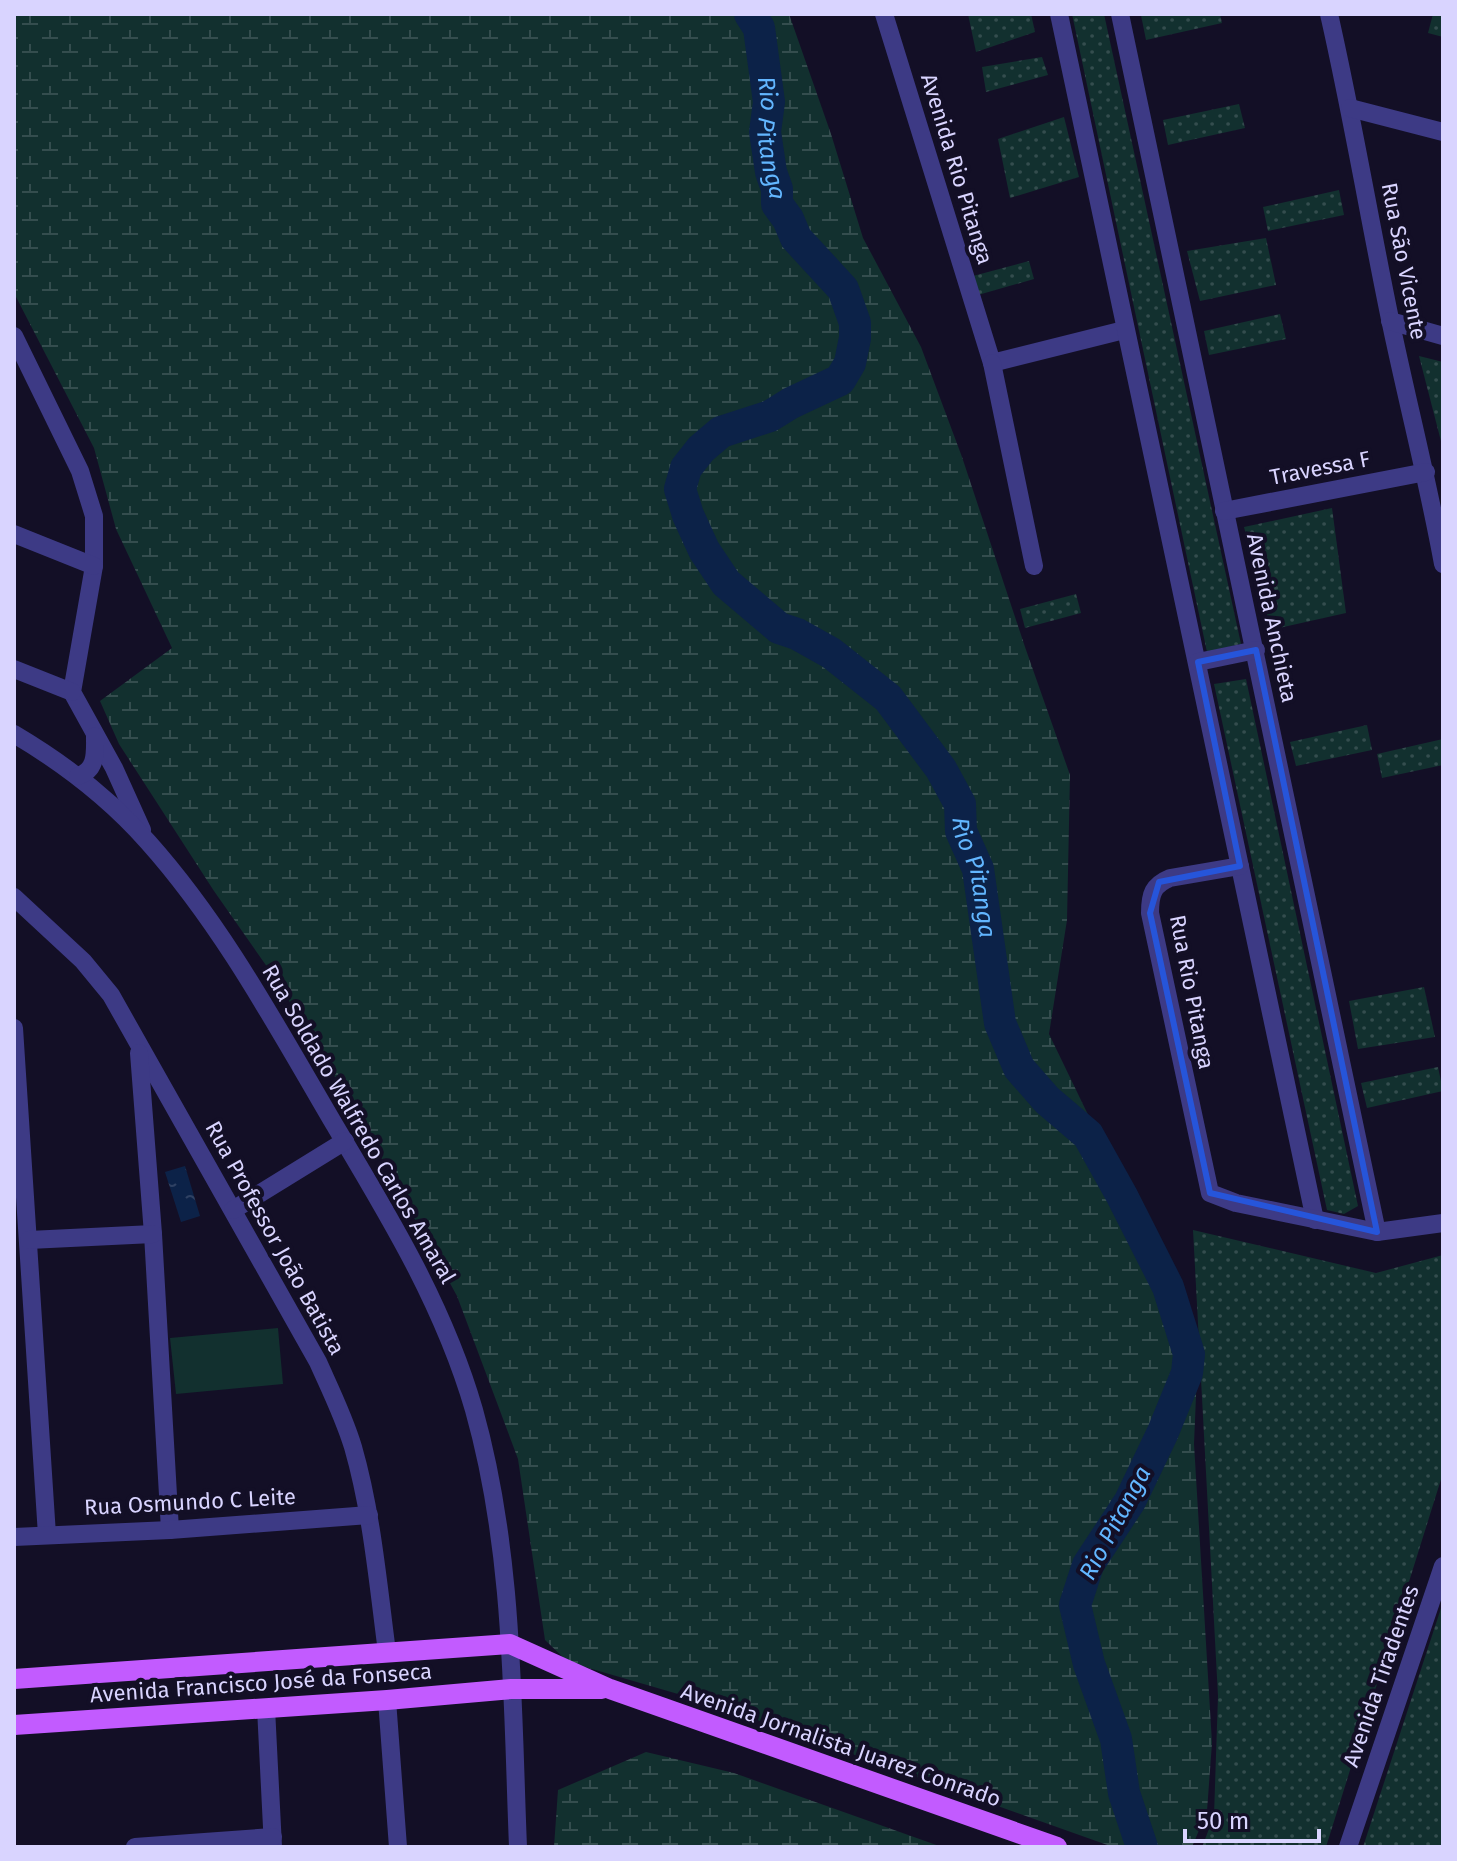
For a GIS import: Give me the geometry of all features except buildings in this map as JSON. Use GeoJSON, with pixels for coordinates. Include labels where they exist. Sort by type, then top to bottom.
{"type":"FeatureCollection","features":[{"type":"Feature","properties":{"kind":"main road","name":"Avenida Francisco José da Fonseca"},"geometry":{"type":"LineString","coordinates":[[14,1679],[510,1644]]}},
{"type":"Feature","properties":{"kind":"main road","name":"Avenida Jornalista Juarez Conrado"},"geometry":{"type":"LineString","coordinates":[[510,1644],[610,1689],[1057,1847]]}},
{"type":"Feature","properties":{"kind":"main road","name":"Avenida Francisco José da Fonseca"},"geometry":{"type":"LineString","coordinates":[[14,1725],[511,1689]]}},
{"type":"Feature","properties":{"kind":"main road","name":"Avenida Jornalista Juarez Conrado"},"geometry":{"type":"LineString","coordinates":[[511,1689],[610,1689]]}},
{"type":"Feature","properties":{"kind":"street","name":"Avenida Rio Pitanga"},"geometry":{"type":"LineString","coordinates":[[884,14],[992,363]]}},
{"type":"Feature","properties":{"kind":"street"},"geometry":{"type":"LineString","coordinates":[[1059,14],[1315,1220],[1377,1232],[1443,1223]]}},
{"type":"Feature","properties":{"kind":"street","name":"Avenida Anchieta"},"geometry":{"type":"LineString","coordinates":[[1120,14],[1377,1232]]}},
{"type":"Feature","properties":{"kind":"street","name":"Rua São Vicente"},"geometry":{"type":"LineString","coordinates":[[1329,14],[1390,321],[1440,530],[1443,564]]}},
{"type":"Feature","properties":{"kind":"street"},"geometry":{"type":"LineString","coordinates":[[1350,108],[1443,132]]}},
{"type":"Feature","properties":{"kind":"street"},"geometry":{"type":"LineString","coordinates":[[1390,321],[1443,336]]}},
{"type":"Feature","properties":{"kind":"street"},"geometry":{"type":"LineString","coordinates":[[1034,566],[992,363],[1124,330]]}},
{"type":"Feature","properties":{"kind":"street"},"geometry":{"type":"LineString","coordinates":[[15,344],[88,490],[94,516],[94,566],[72,692]]}},
{"type":"Feature","properties":{"kind":"street","name":"Travessa F"},"geometry":{"type":"LineString","coordinates":[[1224,511],[1426,472]]}},
{"type":"Feature","properties":{"kind":"street"},"geometry":{"type":"LineString","coordinates":[[14,534],[94,566]]}},
{"type":"Feature","properties":{"kind":"street"},"geometry":{"type":"LineString","coordinates":[[1198,662],[1256,650]]}},
{"type":"Feature","properties":{"kind":"street"},"geometry":{"type":"LineString","coordinates":[[14,669],[72,692],[114,768],[146,840]]}},
{"type":"Feature","properties":{"kind":"street"},"geometry":{"type":"LineString","coordinates":[[78,776],[92,766],[95,732]]}},
{"type":"Feature","properties":{"kind":"street"},"geometry":{"type":"LineString","coordinates":[[14,734],[78,776],[146,840]]}},
{"type":"Feature","properties":{"kind":"street","name":"Rua Soldado Walfredo Carlos Amaral"},"geometry":{"type":"LineString","coordinates":[[146,840],[246,973],[421,1275],[461,1370],[494,1496],[503,1553],[518,1847]]}},
{"type":"Feature","properties":{"kind":"street","name":"Rua Rio Pitanga"},"geometry":{"type":"LineString","coordinates":[[1240,866],[1159,882],[1152,890],[1150,913],[1210,1193],[1226,1201],[1315,1220]]}},
{"type":"Feature","properties":{"kind":"street","name":"Rua Professor João Batista"},"geometry":{"type":"LineString","coordinates":[[14,897],[95,973],[111,995],[306,1340],[339,1409],[355,1457],[369,1515],[387,1652]]}},
{"type":"Feature","properties":{"kind":"street"},"geometry":{"type":"LineString","coordinates":[[14,1028],[18,1146],[29,1240],[47,1535]]}},
{"type":"Feature","properties":{"kind":"street"},"geometry":{"type":"LineString","coordinates":[[139,1046],[170,1530]]}},
{"type":"Feature","properties":{"kind":"street"},"geometry":{"type":"LineString","coordinates":[[233,1210],[345,1141]]}},
{"type":"Feature","properties":{"kind":"street"},"geometry":{"type":"LineString","coordinates":[[29,1240],[153,1234]]}},
{"type":"Feature","properties":{"kind":"street","name":"Rua Osmundo C Leite"},"geometry":{"type":"LineString","coordinates":[[14,1537],[170,1530],[369,1515]]}},
{"type":"Feature","properties":{"kind":"street","name":"Avenida Tiradentes"},"geometry":{"type":"LineString","coordinates":[[1348,1847],[1443,1566]]}},
{"type":"Feature","properties":{"kind":"street"},"geometry":{"type":"LineString","coordinates":[[387,1700],[398,1847]]}},
{"type":"Feature","properties":{"kind":"street"},"geometry":{"type":"LineString","coordinates":[[135,1847],[273,1842],[266,1708]]}},
{"type":"Feature","properties":{"kind":"highlighted area"},"geometry":{"type":"Polygon","coordinates":[[[1256,650],[1377,1232],[1210,1193],[1150,913],[1159,882],[1240,866],[1198,662],[1256,650]]]}},
{"type":"Feature","properties":{"kind":"green space"},"geometry":{"type":"Polygon","coordinates":[[[14,14],[789,14],[863,238],[921,347],[962,457],[1070,775],[1067,920],[1049,1034],[1093,1125],[1156,1235],[1198,1348],[1194,1444],[1212,1743],[1207,1811],[1192,1847],[1113,1847],[709,1703],[568,1662],[545,1640],[518,1459],[457,1296],[356,1112],[277,981],[214,891],[119,744],[100,701],[172,648],[116,529],[94,448],[14,293],[14,14]]]}},
{"type":"Feature","properties":{"kind":"green space"},"geometry":{"type":"Polygon","coordinates":[[[968,14],[1031,14],[1035,32],[976,52],[968,14]]]}},
{"type":"Feature","properties":{"kind":"green space"},"geometry":{"type":"Polygon","coordinates":[[[1072,14],[1104,14],[1241,644],[1207,652],[1072,14]]]}},
{"type":"Feature","properties":{"kind":"green space"},"geometry":{"type":"Polygon","coordinates":[[[1220,14],[1222,23],[1146,40],[1141,15],[1220,14]]]}},
{"type":"Feature","properties":{"kind":"green space"},"geometry":{"type":"Polygon","coordinates":[[[1433,14],[1443,14],[1443,37],[1428,33],[1433,14]]]}},
{"type":"Feature","properties":{"kind":"green space"},"geometry":{"type":"Polygon","coordinates":[[[1042,57],[1048,75],[986,92],[982,67],[1042,57]]]}},
{"type":"Feature","properties":{"kind":"green space"},"geometry":{"type":"Polygon","coordinates":[[[1239,104],[1245,128],[1168,145],[1163,120],[1239,104]]]}},
{"type":"Feature","properties":{"kind":"green space"},"geometry":{"type":"Polygon","coordinates":[[[1064,117],[1079,177],[1010,198],[998,139],[1064,117]]]}},
{"type":"Feature","properties":{"kind":"green space"},"geometry":{"type":"Polygon","coordinates":[[[1339,190],[1344,215],[1268,231],[1263,207],[1339,190]]]}},
{"type":"Feature","properties":{"kind":"green space"},"geometry":{"type":"Polygon","coordinates":[[[1266,238],[1276,285],[1200,301],[1187,251],[1266,238]]]}},
{"type":"Feature","properties":{"kind":"green space"},"geometry":{"type":"Polygon","coordinates":[[[1029,261],[1034,279],[978,295],[973,276],[1029,261]]]}},
{"type":"Feature","properties":{"kind":"green space"},"geometry":{"type":"Polygon","coordinates":[[[1280,314],[1286,339],[1209,355],[1204,331],[1280,314]]]}},
{"type":"Feature","properties":{"kind":"green space"},"geometry":{"type":"Polygon","coordinates":[[[1419,356],[1443,362],[1443,449],[1419,356]]]}},
{"type":"Feature","properties":{"kind":"green space"},"geometry":{"type":"Polygon","coordinates":[[[1332,508],[1346,613],[1270,630],[1244,527],[1332,508]]]}},
{"type":"Feature","properties":{"kind":"green space"},"geometry":{"type":"Polygon","coordinates":[[[1076,594],[1081,613],[1025,628],[1020,609],[1076,594]]]}},
{"type":"Feature","properties":{"kind":"green space"},"geometry":{"type":"Polygon","coordinates":[[[1246,679],[1358,1206],[1344,1214],[1327,1210],[1214,684],[1246,679]]]}},
{"type":"Feature","properties":{"kind":"green space"},"geometry":{"type":"Polygon","coordinates":[[[1367,725],[1372,750],[1296,766],[1290,742],[1367,725]]]}},
{"type":"Feature","properties":{"kind":"green space"},"geometry":{"type":"Polygon","coordinates":[[[1443,739],[1443,765],[1382,778],[1377,754],[1443,739]]]}},
{"type":"Feature","properties":{"kind":"green space"},"geometry":{"type":"Polygon","coordinates":[[[1424,987],[1435,1037],[1358,1049],[1349,1001],[1424,987]]]}},
{"type":"Feature","properties":{"kind":"green space"},"geometry":{"type":"Polygon","coordinates":[[[1438,1067],[1443,1091],[1367,1108],[1361,1083],[1438,1067]]]}},
{"type":"Feature","properties":{"kind":"green space"},"geometry":{"type":"Polygon","coordinates":[[[1193,1230],[1376,1273],[1443,1255],[1443,1473],[1326,1847],[1202,1847],[1214,1816],[1218,1696],[1193,1230]]]}},
{"type":"Feature","properties":{"kind":"green space"},"geometry":{"type":"Polygon","coordinates":[[[278,1328],[283,1384],[176,1394],[170,1338],[278,1328]]]}},
{"type":"Feature","properties":{"kind":"green space"},"geometry":{"type":"Polygon","coordinates":[[[1443,1602],[1443,1847],[1363,1847],[1443,1602]]]}},
{"type":"Feature","properties":{"kind":"green space"},"geometry":{"type":"Polygon","coordinates":[[[646,1752],[734,1773],[942,1847],[554,1847],[558,1790],[646,1752]]]}},
{"type":"Feature","properties":{"kind":"water"},"geometry":{"type":"Polygon","coordinates":[[[185,1166],[200,1216],[181,1222],[165,1172],[185,1166]]]}},
{"type":"Feature","properties":{"kind":"waterway","name":"Rio Pitanga"},"geometry":{"type":"LineString","coordinates":[[750,14],[759,28],[769,102],[765,132],[777,189],[777,204],[796,238],[843,289],[855,323],[855,338],[850,363],[840,380],[770,416],[721,432],[701,449],[686,468],[680,489],[704,550],[726,583],[779,628],[831,653],[888,698],[941,769],[960,804],[961,831],[978,869],[1000,1023],[1019,1068],[1047,1100],[1088,1135],[1168,1287],[1189,1354],[1187,1373],[1130,1501],[1088,1565],[1075,1605],[1089,1664],[1116,1739],[1124,1793],[1142,1847]]}}]}
